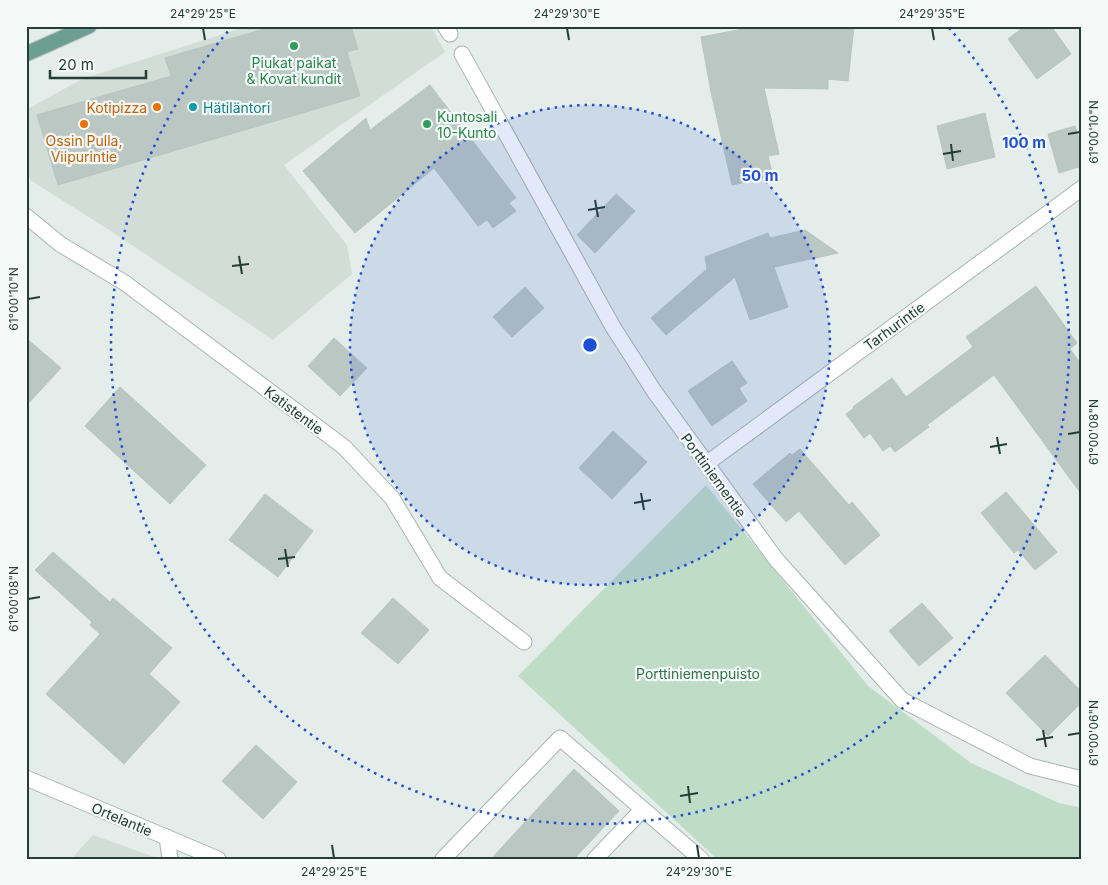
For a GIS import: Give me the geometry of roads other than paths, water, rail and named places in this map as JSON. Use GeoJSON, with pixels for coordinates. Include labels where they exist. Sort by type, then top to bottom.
{"type":"FeatureCollection","features":[{"type":"Feature","properties":{"kind":"main road"},"geometry":{"type":"LineString","coordinates":[[26,54],[89,26]]}},
{"type":"Feature","properties":{"kind":"street","name":"Porttiniementie"},"geometry":{"type":"LineString","coordinates":[[462,54],[613,326],[654,392],[775,558],[902,700],[1030,766],[1082,779]]}},
{"type":"Feature","properties":{"kind":"street","name":"Tarhurintie"},"geometry":{"type":"LineString","coordinates":[[706,464],[1082,188]]}},
{"type":"Feature","properties":{"kind":"street","name":"Katistentie"},"geometry":{"type":"LineString","coordinates":[[26,216],[60,244],[125,283],[344,447],[392,498],[440,578],[524,642]]}},
{"type":"Feature","properties":{"kind":"street"},"geometry":{"type":"LineString","coordinates":[[444,859],[560,738],[701,859]]}},
{"type":"Feature","properties":{"kind":"street","name":"Ortelantie"},"geometry":{"type":"LineString","coordinates":[[26,778],[218,859]]}},
{"type":"Feature","properties":{"kind":"street"},"geometry":{"type":"LineString","coordinates":[[595,859],[643,809]]}},
{"type":"Feature","properties":{"kind":"street"},"geometry":{"type":"LineString","coordinates":[[167,837],[170,859]]}},
{"type":"Feature","properties":{"kind":"place","name":"Piukat paikat & Kovat kundit"},"geometry":{"type":"Point","coordinates":[294,46]}},
{"type":"Feature","properties":{"kind":"place","name":"Kotipizza"},"geometry":{"type":"Point","coordinates":[157,107]}},
{"type":"Feature","properties":{"kind":"place","name":"Hätiläntori"},"geometry":{"type":"Point","coordinates":[193,107]}},
{"type":"Feature","properties":{"kind":"place","name":"Ossin Pulla, Viipurintie"},"geometry":{"type":"Point","coordinates":[84,124]}},
{"type":"Feature","properties":{"kind":"place","name":"Kuntosali 10-Kunto"},"geometry":{"type":"Point","coordinates":[427,124]}},
{"type":"Feature","properties":{"kind":"park label","name":"Porttiniemenpuisto"},"geometry":{"type":"Point","coordinates":[698,673]}}]}
